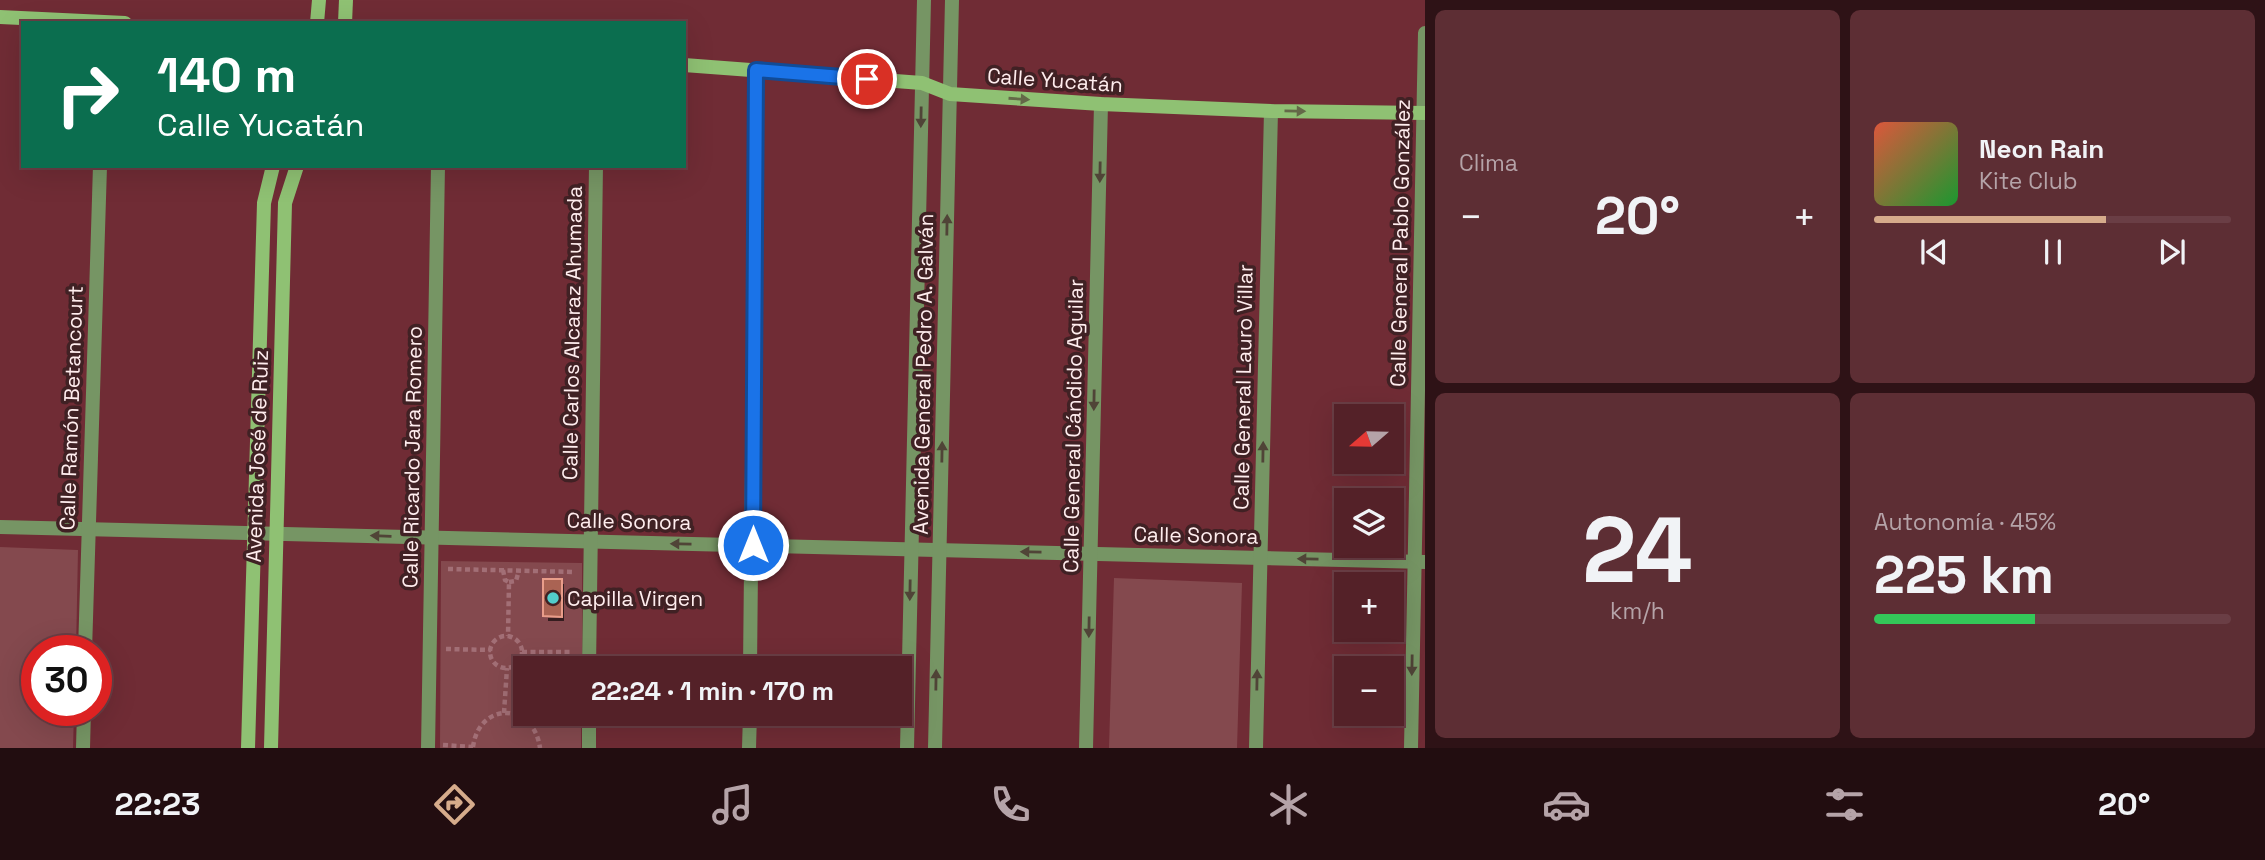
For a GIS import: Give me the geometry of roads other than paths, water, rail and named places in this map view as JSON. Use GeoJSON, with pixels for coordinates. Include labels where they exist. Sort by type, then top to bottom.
{"type":"FeatureCollection","features":[{"type":"Feature","properties":{"kind":"street"},"geometry":{"type":"LineString","coordinates":[[317,21],[318,0]]}},
{"type":"Feature","properties":{"kind":"street"},"geometry":{"type":"LineString","coordinates":[[345,21],[346,0]]}},
{"type":"Feature","properties":{"kind":"street","name":"Avenida General Pedro A. Galván"},"geometry":{"type":"LineString","coordinates":[[907,748],[924,0]]}},
{"type":"Feature","properties":{"kind":"street","name":"Avenida General Pedro A. Galván"},"geometry":{"type":"LineString","coordinates":[[935,748],[953,0]]}},
{"type":"Feature","properties":{"kind":"street"},"geometry":{"type":"LineString","coordinates":[[0,17],[84,21]]}},
{"type":"Feature","properties":{"kind":"street","name":"Calle General Pablo González"},"geometry":{"type":"LineString","coordinates":[[1411,748],[1420,561],[1425,33]]}},
{"type":"Feature","properties":{"kind":"street","name":"Calle Yucatán"},"geometry":{"type":"LineString","coordinates":[[686,65],[922,83],[950,94],[1101,104],[1271,111],[1424,113]]}},
{"type":"Feature","properties":{"kind":"street"},"geometry":{"type":"LineString","coordinates":[[750,656],[756,70]]}},
{"type":"Feature","properties":{"kind":"street","name":"Calle General Cándido Aguilar"},"geometry":{"type":"LineString","coordinates":[[1086,748],[1101,104]]}},
{"type":"Feature","properties":{"kind":"street","name":"Calle General Lauro Villar"},"geometry":{"type":"LineString","coordinates":[[1256,748],[1271,111]]}},
{"type":"Feature","properties":{"kind":"street","name":"Calle Ramón Betancourt"},"geometry":{"type":"LineString","coordinates":[[85,635],[100,168]]}},
{"type":"Feature","properties":{"kind":"street","name":"Avenida José de Ruiz"},"geometry":{"type":"LineString","coordinates":[[248,748],[264,203],[273,168]]}},
{"type":"Feature","properties":{"kind":"street","name":"Avenida José de Ruiz"},"geometry":{"type":"LineString","coordinates":[[271,748],[285,203],[296,168]]}},
{"type":"Feature","properties":{"kind":"street","name":"Calle Ricardo Jara Romero"},"geometry":{"type":"LineString","coordinates":[[428,748],[438,168]]}},
{"type":"Feature","properties":{"kind":"street","name":"Calle Carlos Alcaraz Ahumada"},"geometry":{"type":"LineString","coordinates":[[589,656],[596,168]]}},
{"type":"Feature","properties":{"kind":"street","name":"Calle Sonora"},"geometry":{"type":"LineString","coordinates":[[0,527],[1420,561]]}},
{"type":"Feature","properties":{"kind":"street"},"geometry":{"type":"LineString","coordinates":[[83,748],[84,726]]}},
{"type":"Feature","properties":{"kind":"street"},"geometry":{"type":"LineString","coordinates":[[589,726],[589,748]]}},
{"type":"Feature","properties":{"kind":"street"},"geometry":{"type":"LineString","coordinates":[[749,748],[750,726]]}},
{"type":"Feature","properties":{"kind":"place","name":"Capilla Virgen"},"geometry":{"type":"Point","coordinates":[553,598]}}]}
